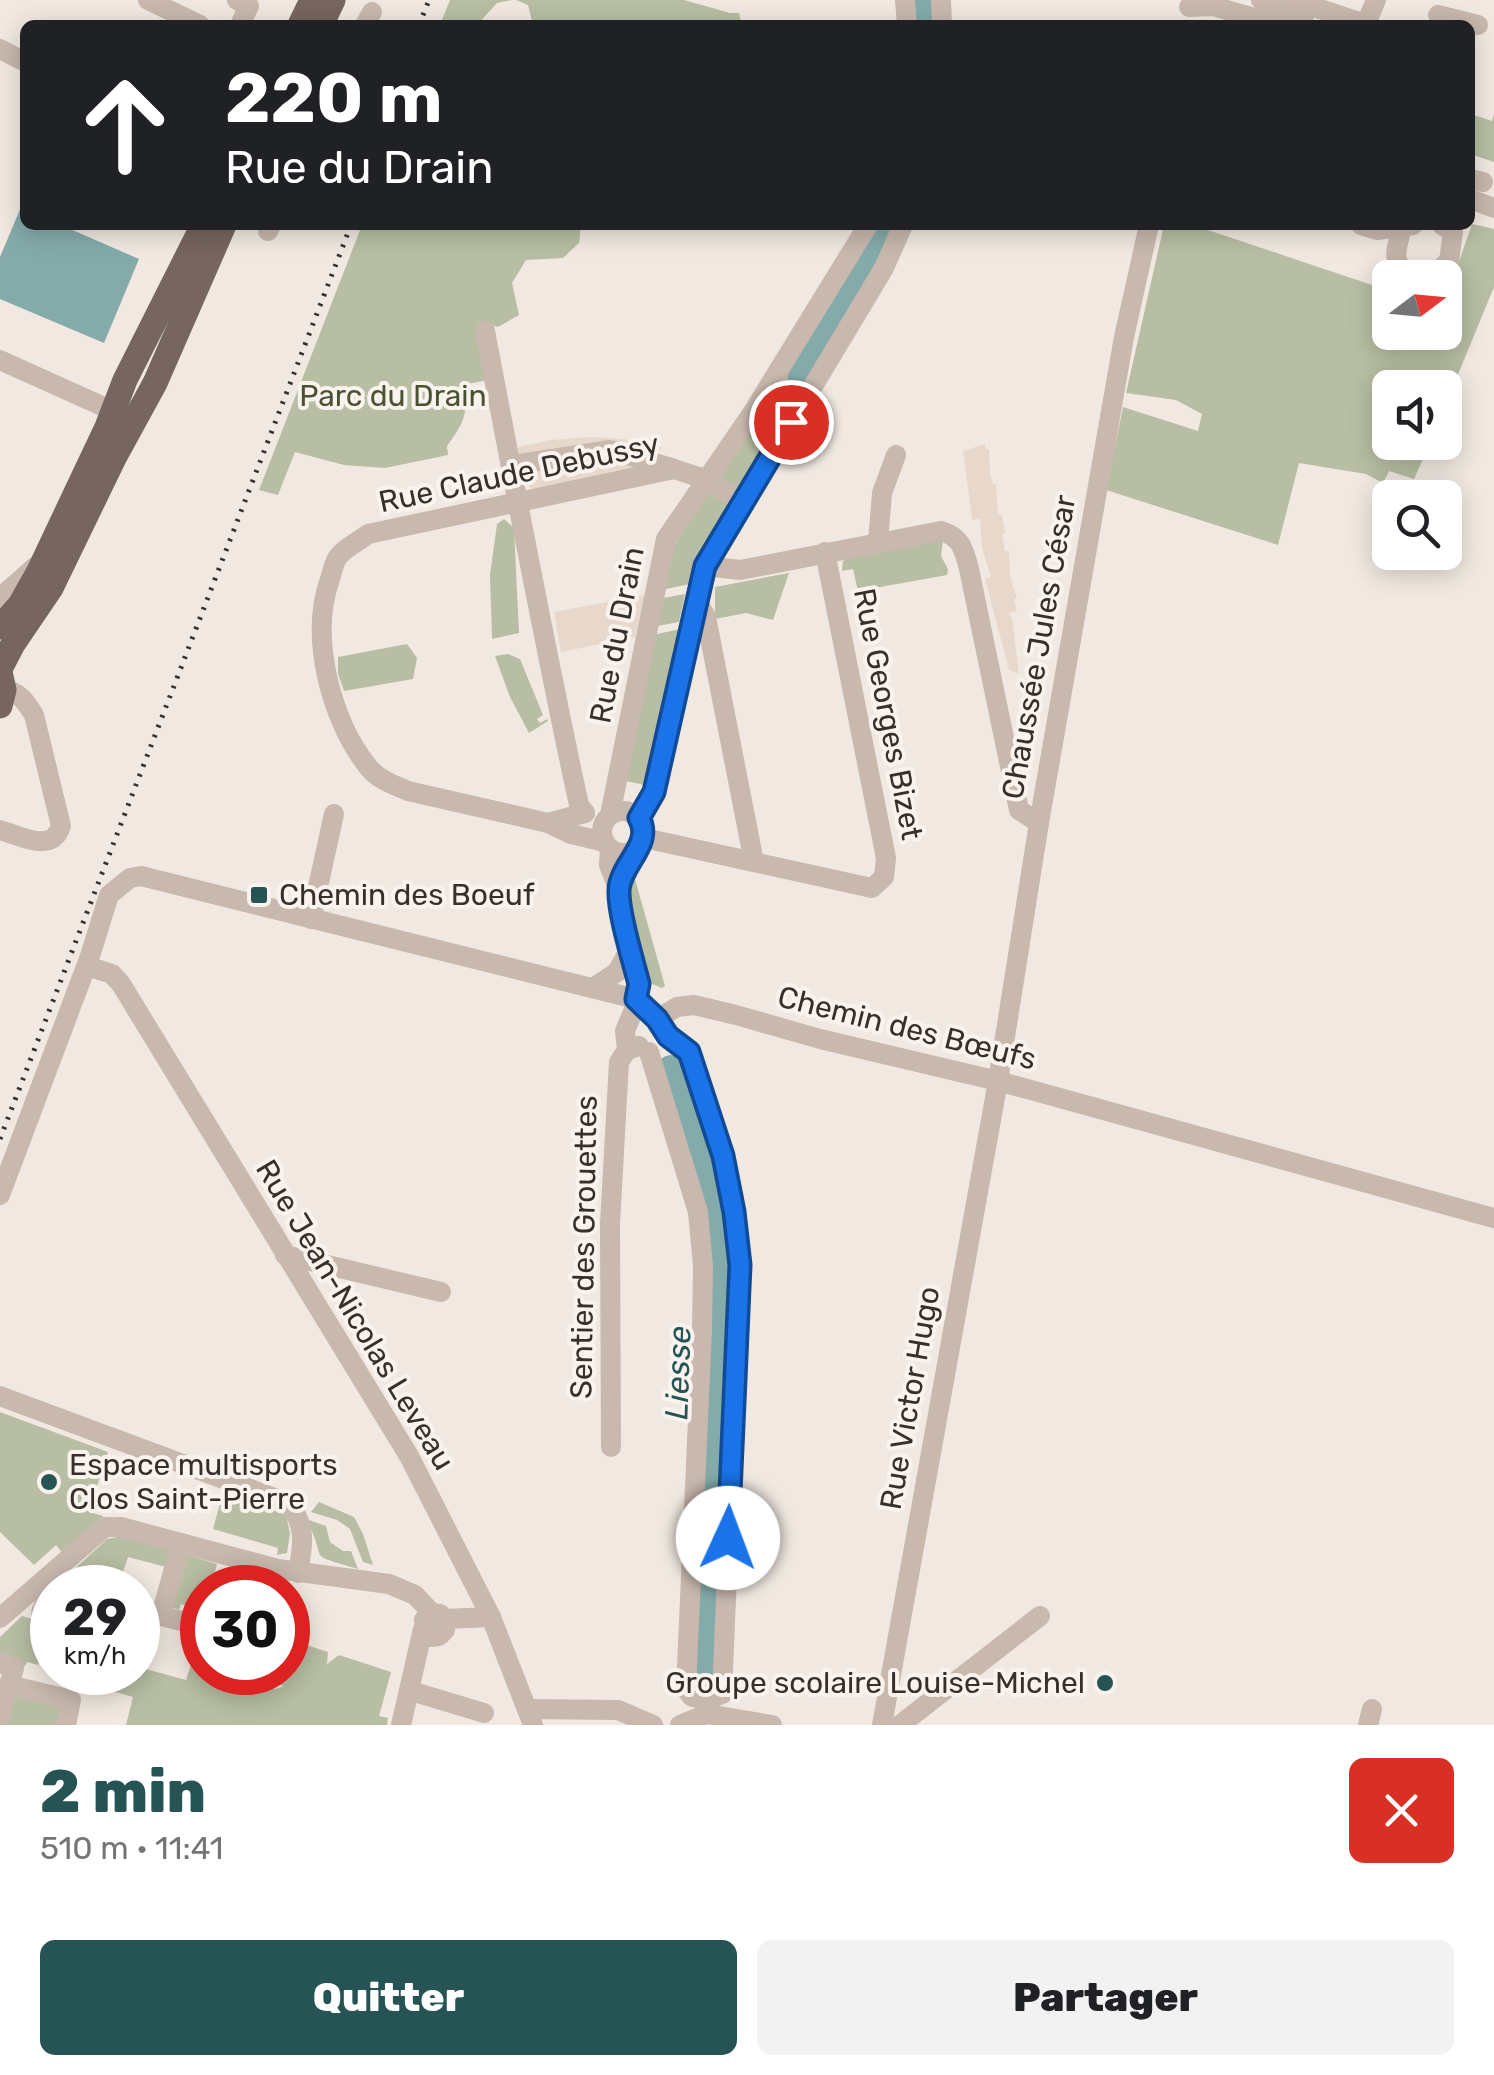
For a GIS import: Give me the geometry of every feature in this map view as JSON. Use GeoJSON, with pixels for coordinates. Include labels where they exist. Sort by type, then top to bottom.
{"type":"FeatureCollection","features":[{"type":"Feature","properties":{"kind":"main road"},"geometry":{"type":"LineString","coordinates":[[6,688],[13,644],[52,588],[114,458],[202,230]]}},
{"type":"Feature","properties":{"kind":"main road"},"geometry":{"type":"LineString","coordinates":[[0,627],[28,593],[113,412],[149,363],[221,230]]}},
{"type":"Feature","properties":{"kind":"street"},"geometry":{"type":"LineString","coordinates":[[148,0],[190,20]]}},
{"type":"Feature","properties":{"kind":"street"},"geometry":{"type":"LineString","coordinates":[[237,0],[249,6],[242,20]]}},
{"type":"Feature","properties":{"kind":"street"},"geometry":{"type":"LineString","coordinates":[[1262,0],[1344,14],[1376,0]]}},
{"type":"Feature","properties":{"kind":"street"},"geometry":{"type":"LineString","coordinates":[[1293,0],[1344,14]]}},
{"type":"Feature","properties":{"kind":"street"},"geometry":{"type":"LineString","coordinates":[[1189,11],[1213,6],[1261,20]]}},
{"type":"Feature","properties":{"kind":"street","name":"Rue du Drain"},"geometry":{"type":"LineString","coordinates":[[636,999],[639,984],[602,828],[666,539],[753,412],[865,230]]}},
{"type":"Feature","properties":{"kind":"street"},"geometry":{"type":"LineString","coordinates":[[618,888],[654,792],[705,566],[884,268],[901,230]]}},
{"type":"Feature","properties":{"kind":"street","name":"Chaussée Jules César"},"geometry":{"type":"LineString","coordinates":[[998,1082],[1038,823],[1124,337],[1148,230]]}},
{"type":"Feature","properties":{"kind":"street"},"geometry":{"type":"LineString","coordinates":[[1398,260],[1407,230]]}},
{"type":"Feature","properties":{"kind":"street"},"geometry":{"type":"LineString","coordinates":[[1450,230],[1453,232],[1450,260]]}},
{"type":"Feature","properties":{"kind":"street"},"geometry":{"type":"LineString","coordinates":[[484,331],[579,805],[626,853],[640,835]]}},
{"type":"Feature","properties":{"kind":"street"},"geometry":{"type":"LineString","coordinates":[[0,360],[113,412]]}},
{"type":"Feature","properties":{"kind":"street"},"geometry":{"type":"LineString","coordinates":[[513,465],[610,450],[674,469]]}},
{"type":"Feature","properties":{"kind":"street"},"geometry":{"type":"LineString","coordinates":[[878,542],[882,493],[896,455]]}},
{"type":"Feature","properties":{"kind":"street","name":"Rue Claude Debussy"},"geometry":{"type":"LineString","coordinates":[[602,828],[548,822],[408,792],[372,771],[347,735],[328,678],[322,630],[324,594],[338,556],[368,534],[674,469],[705,479],[742,503]]}},
{"type":"Feature","properties":{"kind":"street"},"geometry":{"type":"LineString","coordinates":[[705,566],[740,570],[940,531],[960,540],[1019,810],[1038,823]]}},
{"type":"Feature","properties":{"kind":"street","name":"Rue Georges Bizet"},"geometry":{"type":"LineString","coordinates":[[640,835],[872,888],[881,882],[886,858],[825,552]]}},
{"type":"Feature","properties":{"kind":"street"},"geometry":{"type":"LineString","coordinates":[[0,598],[45,559]]}},
{"type":"Feature","properties":{"kind":"street"},"geometry":{"type":"LineString","coordinates":[[698,603],[706,621],[754,862]]}},
{"type":"Feature","properties":{"kind":"street"},"geometry":{"type":"LineString","coordinates":[[0,830],[43,842],[52,841],[60,832],[34,714],[6,688]]}},
{"type":"Feature","properties":{"kind":"street"},"geometry":{"type":"LineString","coordinates":[[548,822],[571,834],[602,828],[628,812],[640,835]]}},
{"type":"Feature","properties":{"kind":"street"},"geometry":{"type":"LineString","coordinates":[[311,919],[334,814]]}},
{"type":"Feature","properties":{"kind":"street"},"geometry":{"type":"LineString","coordinates":[[0,1196],[87,966],[108,895],[130,878],[141,876],[636,999],[689,1052],[718,1139],[734,1212],[740,1265],[722,1694],[708,1700],[692,1697],[686,1689],[702,1330],[702,1239],[698,1212],[650,1052],[662,1027]]}},
{"type":"Feature","properties":{"kind":"street"},"geometry":{"type":"LineString","coordinates":[[593,988],[618,972],[630,950]]}},
{"type":"Feature","properties":{"kind":"street","name":"Rue Jean-Nicolas Leveau"},"geometry":{"type":"LineString","coordinates":[[87,966],[112,974],[121,984],[409,1456],[530,1717]]}},
{"type":"Feature","properties":{"kind":"street","name":"Sentier des Grouettes"},"geometry":{"type":"LineString","coordinates":[[612,1447],[610,1224],[618,1062],[627,1050],[624,1032],[636,999]]}},
{"type":"Feature","properties":{"kind":"street","name":"Chemin des Bœufs"},"geometry":{"type":"LineString","coordinates":[[662,1027],[678,1008],[694,1005],[998,1082],[1494,1218]]}},
{"type":"Feature","properties":{"kind":"street"},"geometry":{"type":"LineString","coordinates":[[627,1050],[638,1046],[650,1052]]}},
{"type":"Feature","properties":{"kind":"street","name":"Rue Victor Hugo"},"geometry":{"type":"LineString","coordinates":[[883,1725],[998,1082]]}},
{"type":"Feature","properties":{"kind":"street"},"geometry":{"type":"LineString","coordinates":[[285,1254],[441,1292]]}},
{"type":"Feature","properties":{"kind":"street"},"geometry":{"type":"LineString","coordinates":[[0,1396],[288,1504],[300,1516],[304,1533],[299,1565]]}},
{"type":"Feature","properties":{"kind":"street"},"geometry":{"type":"LineString","coordinates":[[76,1565],[105,1527],[122,1527],[181,1543],[238,1565]]}},
{"type":"Feature","properties":{"kind":"street"},"geometry":{"type":"LineString","coordinates":[[180,1621],[161,1616],[181,1543]]}},
{"type":"Feature","properties":{"kind":"street"},"geometry":{"type":"LineString","coordinates":[[310,1574],[359,1578],[400,1588],[421,1599],[435,1625],[401,1725]]}},
{"type":"Feature","properties":{"kind":"street"},"geometry":{"type":"LineString","coordinates":[[0,1618],[30,1608]]}},
{"type":"Feature","properties":{"kind":"street"},"geometry":{"type":"LineString","coordinates":[[435,1625],[461,1616],[482,1618]]}},
{"type":"Feature","properties":{"kind":"street"},"geometry":{"type":"LineString","coordinates":[[900,1725],[1040,1616]]}},
{"type":"Feature","properties":{"kind":"street"},"geometry":{"type":"LineString","coordinates":[[0,1663],[14,1668],[0,1716]]}},
{"type":"Feature","properties":{"kind":"street"},"geometry":{"type":"LineString","coordinates":[[412,1684],[484,1712]]}},
{"type":"Feature","properties":{"kind":"street"},"geometry":{"type":"LineString","coordinates":[[9,1686],[70,1700],[66,1725]]}},
{"type":"Feature","properties":{"kind":"street"},"geometry":{"type":"LineString","coordinates":[[530,1717],[618,1710],[654,1725]]}},
{"type":"Feature","properties":{"kind":"street"},"geometry":{"type":"LineString","coordinates":[[680,1725],[707,1714],[772,1725]]}},
{"type":"Feature","properties":{"kind":"green space"},"geometry":{"type":"Polygon","coordinates":[[[450,0],[512,0],[497,3],[482,20],[442,20],[450,0]]]}},
{"type":"Feature","properties":{"kind":"green space"},"geometry":{"type":"Polygon","coordinates":[[[516,0],[684,0],[739,13],[741,20],[532,20],[528,5],[516,0]]]}},
{"type":"Feature","properties":{"kind":"green space"},"geometry":{"type":"Polygon","coordinates":[[[1494,114],[1494,162],[1475,156],[1475,115],[1492,121],[1494,114]]]}},
{"type":"Feature","properties":{"kind":"green space"},"geometry":{"type":"Polygon","coordinates":[[[1475,225],[1494,229],[1494,287],[1460,370],[1372,370],[1372,460],[1422,460],[1414,479],[1389,471],[1384,480],[1377,480],[1366,474],[1299,463],[1278,545],[1106,490],[1123,407],[1198,431],[1202,414],[1176,400],[1126,393],[1163,230],[1208,230],[1372,285],[1372,350],[1462,350],[1460,260],[1475,225]]]}},
{"type":"Feature","properties":{"kind":"green space","name":"Parc du Drain"},"geometry":{"type":"Polygon","coordinates":[[[360,230],[580,230],[579,243],[563,258],[526,260],[512,283],[519,315],[498,327],[485,323],[494,379],[461,385],[464,417],[447,446],[448,455],[385,468],[344,465],[295,452],[278,495],[259,490],[360,230]]]}},
{"type":"Feature","properties":{"kind":"green space"},"geometry":{"type":"Polygon","coordinates":[[[792,363],[810,375],[743,492],[715,476],[792,363]]]}},
{"type":"Feature","properties":{"kind":"green space"},"geometry":{"type":"Polygon","coordinates":[[[706,491],[726,503],[730,510],[707,543],[690,584],[661,590],[674,546],[706,491]]]}},
{"type":"Feature","properties":{"kind":"green space"},"geometry":{"type":"Polygon","coordinates":[[[504,519],[514,528],[519,633],[492,639],[490,575],[497,524],[504,519]]]}},
{"type":"Feature","properties":{"kind":"green space"},"geometry":{"type":"Polygon","coordinates":[[[943,540],[941,556],[947,575],[858,591],[853,569],[842,571],[843,561],[850,555],[943,540]]]}},
{"type":"Feature","properties":{"kind":"green space"},"geometry":{"type":"Polygon","coordinates":[[[789,573],[773,620],[746,613],[715,619],[715,587],[789,573]]]}},
{"type":"Feature","properties":{"kind":"green space"},"geometry":{"type":"Polygon","coordinates":[[[685,594],[679,622],[657,626],[663,598],[685,594]]]}},
{"type":"Feature","properties":{"kind":"green space"},"geometry":{"type":"Polygon","coordinates":[[[681,629],[649,786],[621,780],[652,635],[681,629]]]}},
{"type":"Feature","properties":{"kind":"green space"},"geometry":{"type":"Polygon","coordinates":[[[407,644],[417,658],[413,679],[344,691],[338,657],[407,644]]]}},
{"type":"Feature","properties":{"kind":"green space"},"geometry":{"type":"Polygon","coordinates":[[[508,654],[520,659],[543,715],[537,719],[540,723],[548,721],[529,733],[495,656],[508,654]]]}},
{"type":"Feature","properties":{"kind":"green space"},"geometry":{"type":"Polygon","coordinates":[[[635,879],[665,986],[662,988],[647,982],[626,885],[635,879]]]}},
{"type":"Feature","properties":{"kind":"green space","name":"Espace multisports Clos Saint-Pierre"},"geometry":{"type":"Polygon","coordinates":[[[0,1412],[108,1452],[89,1512],[103,1516],[103,1524],[64,1555],[56,1545],[34,1565],[0,1532],[0,1412]]]}},
{"type":"Feature","properties":{"kind":"green space"},"geometry":{"type":"Polygon","coordinates":[[[223,1492],[286,1515],[290,1533],[287,1553],[277,1555],[278,1548],[213,1529],[223,1492]]]}},
{"type":"Feature","properties":{"kind":"green space"},"geometry":{"type":"Polygon","coordinates":[[[319,1502],[354,1517],[373,1565],[363,1562],[350,1529],[337,1520],[311,1512],[319,1502]]]}},
{"type":"Feature","properties":{"kind":"green space"},"geometry":{"type":"Polygon","coordinates":[[[306,1519],[326,1526],[330,1542],[343,1551],[351,1551],[358,1569],[323,1558],[306,1519]]]}},
{"type":"Feature","properties":{"kind":"green space"},"geometry":{"type":"Polygon","coordinates":[[[123,1536],[173,1551],[170,1568],[128,1557],[125,1565],[79,1565],[107,1539],[123,1536]]]}},
{"type":"Feature","properties":{"kind":"green space"},"geometry":{"type":"Polygon","coordinates":[[[181,1553],[217,1564],[180,1565],[179,1610],[171,1599],[181,1553]]]}},
{"type":"Feature","properties":{"kind":"green space"},"geometry":{"type":"Polygon","coordinates":[[[22,1616],[30,1618],[30,1663],[25,1666],[0,1659],[0,1637],[22,1616]]]}},
{"type":"Feature","properties":{"kind":"green space"},"geometry":{"type":"Polygon","coordinates":[[[310,1646],[328,1652],[327,1664],[339,1655],[391,1672],[379,1716],[388,1718],[387,1725],[126,1725],[133,1697],[126,1695],[160,1695],[160,1673],[180,1678],[180,1695],[310,1695],[310,1646]]]}},
{"type":"Feature","properties":{"kind":"green space"},"geometry":{"type":"Polygon","coordinates":[[[14,1694],[65,1708],[61,1725],[0,1725],[14,1694]]]}},
{"type":"Feature","properties":{"kind":"shaded area"},"geometry":{"type":"Polygon","coordinates":[[[592,437],[647,441],[662,448],[638,473],[535,490],[523,483],[518,447],[592,437]]]}},
{"type":"Feature","properties":{"kind":"shaded area"},"geometry":{"type":"Polygon","coordinates":[[[985,444],[1017,598],[1017,611],[1008,613],[1012,618],[1019,674],[1009,670],[985,579],[991,577],[982,548],[980,519],[972,520],[963,451],[985,444]]]}},
{"type":"Feature","properties":{"kind":"shaded area"},"geometry":{"type":"Polygon","coordinates":[[[645,595],[635,637],[561,652],[554,612],[645,595]]]}},
{"type":"Feature","properties":{"kind":"water"},"geometry":{"type":"Polygon","coordinates":[[[20,209],[20,230],[72,230],[139,259],[104,343],[0,299],[0,257],[20,209]]]}},
{"type":"Feature","properties":{"kind":"waterway","name":"Liesse"},"geometry":{"type":"LineString","coordinates":[[920,0],[921,20]]}},
{"type":"Feature","properties":{"kind":"waterway","name":"Liesse"},"geometry":{"type":"LineString","coordinates":[[801,372],[885,230]]}},
{"type":"Feature","properties":{"kind":"waterway","name":"Liesse"},"geometry":{"type":"LineString","coordinates":[[671,1069],[703,1172],[717,1266],[702,1685]]}},
{"type":"Feature","properties":{"kind":"railway"},"geometry":{"type":"LineString","coordinates":[[421,20],[429,0]]}},
{"type":"Feature","properties":{"kind":"railway"},"geometry":{"type":"LineString","coordinates":[[0,1139],[349,230]]}},
{"type":"Feature","properties":{"kind":"place","name":"Chemin des Boeuf"},"geometry":{"type":"Point","coordinates":[259,895]}},
{"type":"Feature","properties":{"kind":"place","name":"Espace multisports Clos Saint-Pierre"},"geometry":{"type":"Point","coordinates":[49,1482]}},
{"type":"Feature","properties":{"kind":"place","name":"Groupe scolaire Louise-Michel"},"geometry":{"type":"Point","coordinates":[1105,1683]}},
{"type":"Feature","properties":{"kind":"route"},"geometry":{"type":"LineString","coordinates":[[728,1538],[740,1265],[734,1212],[723,1156],[689,1052],[668,1036],[636,999],[639,984],[618,888],[644,838],[639,818],[654,792],[705,566],[791,422]]}}]}
